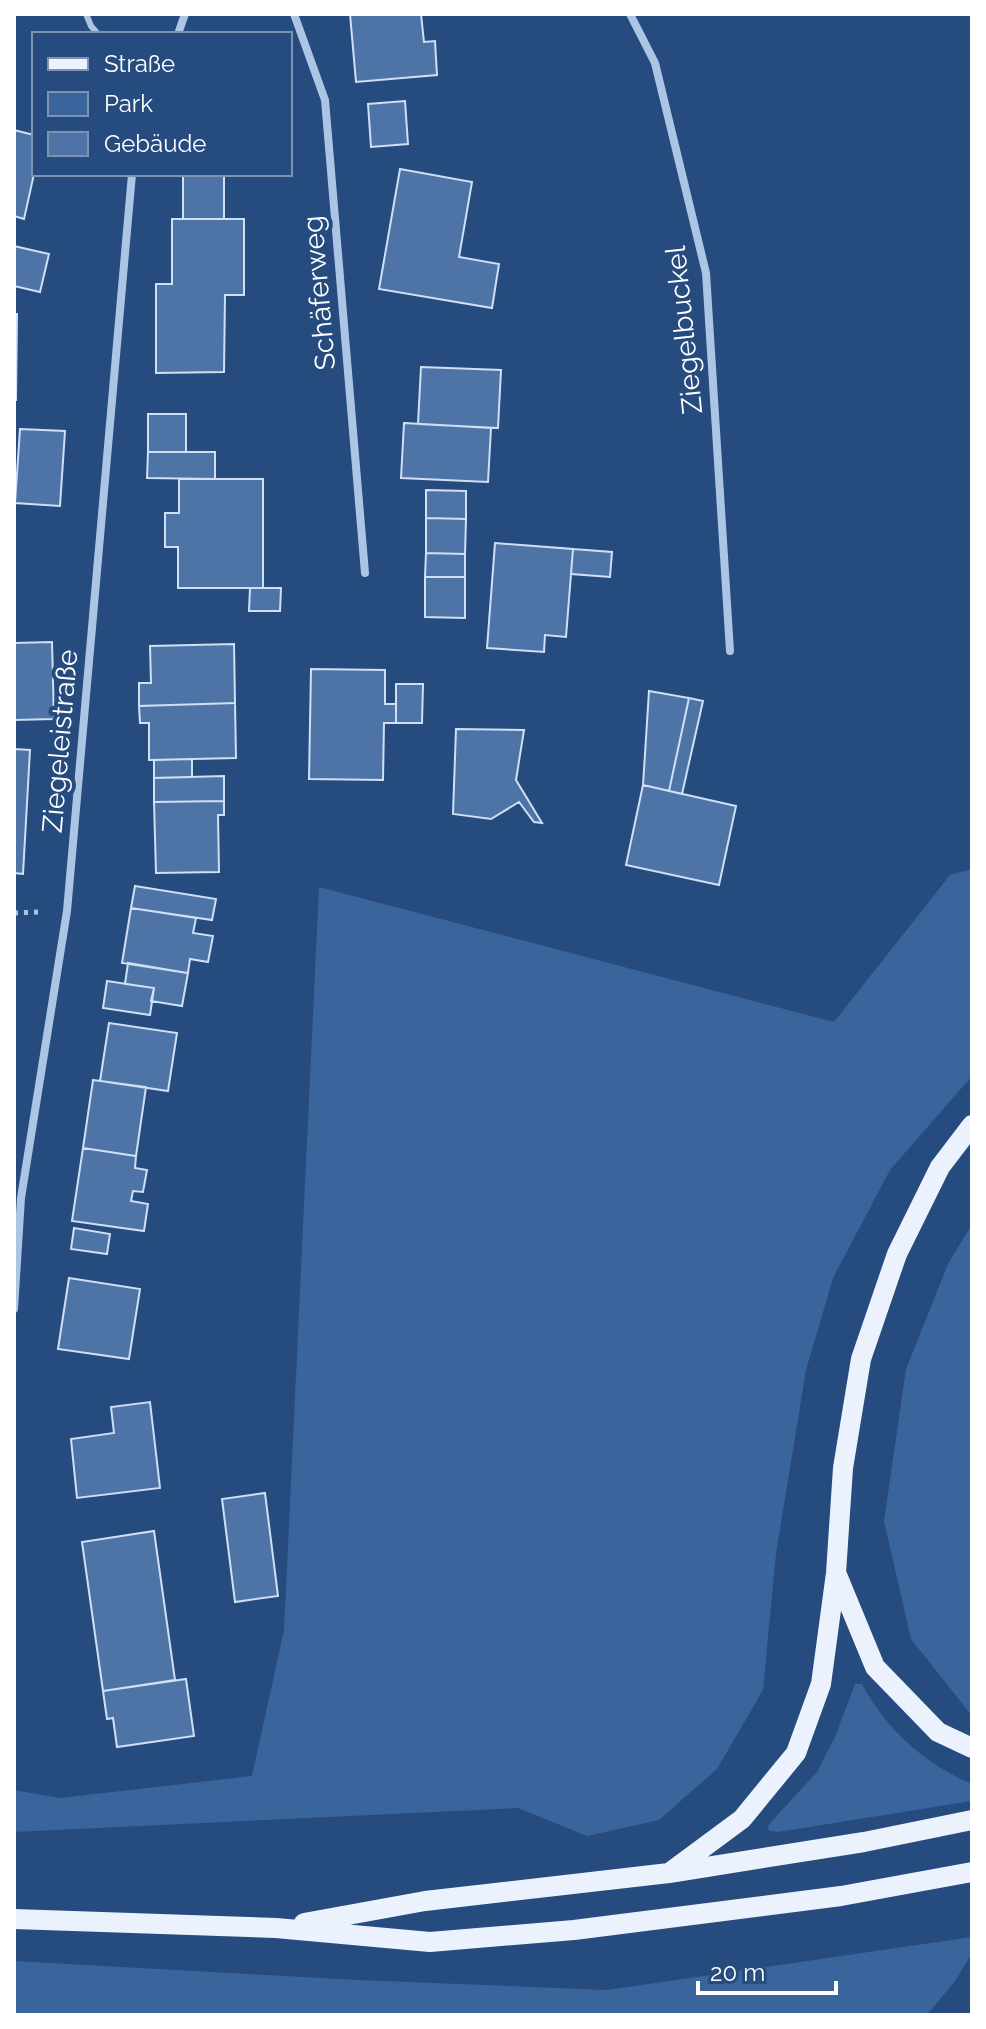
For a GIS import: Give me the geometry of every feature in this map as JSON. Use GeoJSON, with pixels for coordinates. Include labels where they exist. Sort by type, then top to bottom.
{"type":"FeatureCollection","features":[{"type":"Feature","properties":{"kind":"main road"},"geometry":{"type":"LineString","coordinates":[[669,1873],[742,1819],[796,1753],[821,1684],[836,1573],[843,1468],[861,1359],[897,1254],[940,1167],[972,1125]]}},
{"type":"Feature","properties":{"kind":"main road"},"geometry":{"type":"LineString","coordinates":[[836,1573],[875,1667],[938,1732],[972,1748]]}},
{"type":"Feature","properties":{"kind":"main road"},"geometry":{"type":"LineString","coordinates":[[276,1928],[425,1901],[669,1873],[864,1842],[972,1820]]}},
{"type":"Feature","properties":{"kind":"main road"},"geometry":{"type":"LineString","coordinates":[[14,1919],[276,1928],[430,1942],[574,1930],[841,1896],[972,1872]]}},
{"type":"Feature","properties":{"kind":"street","name":"Schäferweg"},"geometry":{"type":"LineString","coordinates":[[294,14],[325,100],[365,573]]}},
{"type":"Feature","properties":{"kind":"street","name":"Ziegelbuckel"},"geometry":{"type":"LineString","coordinates":[[630,14],[655,63],[706,273],[730,651]]}},
{"type":"Feature","properties":{"kind":"street","name":"Ziegeleistraße"},"geometry":{"type":"LineString","coordinates":[[14,1309],[21,1198],[67,911],[132,176]]}},
{"type":"Feature","properties":{"kind":"lane"},"geometry":{"type":"LineString","coordinates":[[86,14],[96,32]]}},
{"type":"Feature","properties":{"kind":"green space"},"geometry":{"type":"Polygon","coordinates":[[[972,869],[972,1076],[890,1170],[833,1278],[806,1370],[776,1554],[763,1690],[717,1769],[659,1820],[587,1836],[518,1808],[14,1832],[14,1790],[60,1798],[252,1776],[284,1630],[319,887],[834,1022],[950,875],[972,869]]]}},
{"type":"Feature","properties":{"kind":"green space"},"geometry":{"type":"Polygon","coordinates":[[[972,1224],[972,1716],[911,1639],[884,1521],[906,1369],[948,1264],[972,1224]]]}},
{"type":"Feature","properties":{"kind":"green space"},"geometry":{"type":"Polygon","coordinates":[[[855,1684],[862,1684],[882,1716],[923,1756],[972,1784],[972,1801],[770,1831],[767,1828],[771,1822],[817,1772],[835,1737],[855,1684]]]}},
{"type":"Feature","properties":{"kind":"green space"},"geometry":{"type":"Polygon","coordinates":[[[972,1937],[972,1953],[955,1981],[927,2015],[14,2015],[14,1961],[607,1990],[972,1937]]]}},
{"type":"Feature","properties":{"kind":"building"},"geometry":{"type":"Polygon","coordinates":[[[350,14],[421,14],[424,42],[435,41],[437,75],[356,82],[350,14]]]}},
{"type":"Feature","properties":{"kind":"building"},"geometry":{"type":"Polygon","coordinates":[[[405,101],[408,144],[371,147],[368,104],[405,101]]]}},
{"type":"Feature","properties":{"kind":"building"},"geometry":{"type":"Polygon","coordinates":[[[14,130],[32,134],[34,176],[24,219],[14,216],[14,130]]]}},
{"type":"Feature","properties":{"kind":"building"},"geometry":{"type":"Polygon","coordinates":[[[400,169],[472,182],[459,257],[499,264],[492,308],[379,289],[400,169]]]}},
{"type":"Feature","properties":{"kind":"building"},"geometry":{"type":"Polygon","coordinates":[[[183,176],[224,176],[224,219],[183,219],[183,176]]]}},
{"type":"Feature","properties":{"kind":"building"},"geometry":{"type":"Polygon","coordinates":[[[172,219],[244,219],[244,295],[225,295],[224,372],[156,373],[156,284],[172,284],[172,219]]]}},
{"type":"Feature","properties":{"kind":"building"},"geometry":{"type":"Polygon","coordinates":[[[14,246],[49,254],[40,292],[14,286],[14,246]]]}},
{"type":"Feature","properties":{"kind":"building"},"geometry":{"type":"Polygon","coordinates":[[[14,314],[17,314],[16,400],[14,400],[14,314]]]}},
{"type":"Feature","properties":{"kind":"building"},"geometry":{"type":"Polygon","coordinates":[[[421,367],[501,370],[498,428],[418,424],[421,367]]]}},
{"type":"Feature","properties":{"kind":"building"},"geometry":{"type":"Polygon","coordinates":[[[148,414],[186,414],[186,452],[148,452],[148,414]]]}},
{"type":"Feature","properties":{"kind":"building"},"geometry":{"type":"Polygon","coordinates":[[[404,423],[491,428],[488,482],[401,478],[404,423]]]}},
{"type":"Feature","properties":{"kind":"building"},"geometry":{"type":"Polygon","coordinates":[[[20,429],[65,431],[60,506],[15,503],[20,429]]]}},
{"type":"Feature","properties":{"kind":"building"},"geometry":{"type":"Polygon","coordinates":[[[148,452],[215,452],[215,479],[147,478],[148,452]]]}},
{"type":"Feature","properties":{"kind":"building"},"geometry":{"type":"Polygon","coordinates":[[[179,479],[263,479],[263,588],[178,588],[178,547],[165,547],[165,513],[179,513],[179,479]]]}},
{"type":"Feature","properties":{"kind":"building"},"geometry":{"type":"Polygon","coordinates":[[[426,490],[466,491],[466,519],[426,518],[426,490]]]}},
{"type":"Feature","properties":{"kind":"building"},"geometry":{"type":"Polygon","coordinates":[[[426,518],[466,519],[465,554],[426,553],[426,518]]]}},
{"type":"Feature","properties":{"kind":"building"},"geometry":{"type":"Polygon","coordinates":[[[495,543],[573,549],[566,637],[545,635],[544,652],[487,648],[495,543]]]}},
{"type":"Feature","properties":{"kind":"building"},"geometry":{"type":"Polygon","coordinates":[[[573,549],[612,552],[610,577],[571,574],[573,549]]]}},
{"type":"Feature","properties":{"kind":"building"},"geometry":{"type":"Polygon","coordinates":[[[426,553],[465,554],[465,577],[425,577],[426,553]]]}},
{"type":"Feature","properties":{"kind":"building"},"geometry":{"type":"Polygon","coordinates":[[[425,577],[465,577],[465,618],[425,617],[425,577]]]}},
{"type":"Feature","properties":{"kind":"building"},"geometry":{"type":"Polygon","coordinates":[[[250,588],[281,588],[280,611],[249,611],[250,588]]]}},
{"type":"Feature","properties":{"kind":"building"},"geometry":{"type":"Polygon","coordinates":[[[52,642],[54,719],[14,720],[14,643],[52,642]]]}},
{"type":"Feature","properties":{"kind":"building"},"geometry":{"type":"Polygon","coordinates":[[[234,644],[235,703],[139,706],[139,683],[151,683],[150,646],[234,644]]]}},
{"type":"Feature","properties":{"kind":"building"},"geometry":{"type":"Polygon","coordinates":[[[311,669],[385,670],[385,704],[396,704],[396,723],[384,723],[383,780],[309,779],[311,669]]]}},
{"type":"Feature","properties":{"kind":"building"},"geometry":{"type":"Polygon","coordinates":[[[396,684],[423,684],[422,723],[396,723],[396,684]]]}},
{"type":"Feature","properties":{"kind":"building"},"geometry":{"type":"Polygon","coordinates":[[[649,691],[689,698],[669,791],[643,785],[649,691]]]}},
{"type":"Feature","properties":{"kind":"building"},"geometry":{"type":"Polygon","coordinates":[[[689,698],[703,701],[682,794],[669,791],[689,698]]]}},
{"type":"Feature","properties":{"kind":"building"},"geometry":{"type":"Polygon","coordinates":[[[235,703],[236,758],[149,760],[149,723],[140,723],[139,706],[235,703]]]}},
{"type":"Feature","properties":{"kind":"building"},"geometry":{"type":"Polygon","coordinates":[[[456,729],[524,730],[516,780],[542,823],[534,822],[519,802],[491,819],[453,814],[456,729]]]}},
{"type":"Feature","properties":{"kind":"building"},"geometry":{"type":"Polygon","coordinates":[[[14,749],[30,750],[23,874],[14,873],[14,749]]]}},
{"type":"Feature","properties":{"kind":"building"},"geometry":{"type":"Polygon","coordinates":[[[192,759],[192,777],[154,778],[154,760],[192,759]]]}},
{"type":"Feature","properties":{"kind":"building"},"geometry":{"type":"Polygon","coordinates":[[[224,776],[224,801],[154,802],[154,778],[224,776]]]}},
{"type":"Feature","properties":{"kind":"building"},"geometry":{"type":"Polygon","coordinates":[[[643,785],[736,806],[719,885],[626,865],[643,785]]]}},
{"type":"Feature","properties":{"kind":"building"},"geometry":{"type":"Polygon","coordinates":[[[224,801],[224,815],[218,815],[219,872],[156,873],[154,802],[224,801]]]}},
{"type":"Feature","properties":{"kind":"building"},"geometry":{"type":"Polygon","coordinates":[[[135,886],[216,899],[212,920],[131,908],[135,886]]]}},
{"type":"Feature","properties":{"kind":"building"},"geometry":{"type":"Polygon","coordinates":[[[131,908],[196,918],[193,933],[213,936],[208,962],[190,959],[188,973],[122,963],[131,908]]]}},
{"type":"Feature","properties":{"kind":"building"},"geometry":{"type":"Polygon","coordinates":[[[128,963],[188,973],[182,1006],[151,1001],[154,988],[125,984],[128,963]]]}},
{"type":"Feature","properties":{"kind":"building"},"geometry":{"type":"Polygon","coordinates":[[[107,981],[154,988],[150,1015],[103,1008],[107,981]]]}},
{"type":"Feature","properties":{"kind":"building"},"geometry":{"type":"Polygon","coordinates":[[[109,1023],[177,1033],[168,1091],[100,1081],[109,1023]]]}},
{"type":"Feature","properties":{"kind":"building"},"geometry":{"type":"Polygon","coordinates":[[[93,1080],[146,1087],[136,1156],[83,1148],[93,1080]]]}},
{"type":"Feature","properties":{"kind":"building"},"geometry":{"type":"Polygon","coordinates":[[[83,1148],[136,1156],[135,1168],[147,1170],[143,1192],[133,1191],[131,1201],[148,1204],[144,1231],[72,1221],[83,1148]]]}},
{"type":"Feature","properties":{"kind":"building"},"geometry":{"type":"Polygon","coordinates":[[[74,1228],[110,1234],[107,1254],[71,1249],[74,1228]]]}},
{"type":"Feature","properties":{"kind":"building"},"geometry":{"type":"Polygon","coordinates":[[[69,1278],[140,1289],[129,1359],[58,1349],[69,1278]]]}},
{"type":"Feature","properties":{"kind":"building"},"geometry":{"type":"Polygon","coordinates":[[[150,1402],[160,1488],[77,1498],[71,1439],[114,1433],[111,1407],[150,1402]]]}},
{"type":"Feature","properties":{"kind":"building"},"geometry":{"type":"Polygon","coordinates":[[[265,1493],[278,1596],[235,1602],[222,1499],[265,1493]]]}},
{"type":"Feature","properties":{"kind":"building"},"geometry":{"type":"Polygon","coordinates":[[[154,1531],[175,1680],[103,1691],[82,1542],[154,1531]]]}},
{"type":"Feature","properties":{"kind":"building"},"geometry":{"type":"Polygon","coordinates":[[[186,1679],[194,1736],[117,1747],[113,1718],[107,1719],[103,1691],[186,1679]]]}}]}
